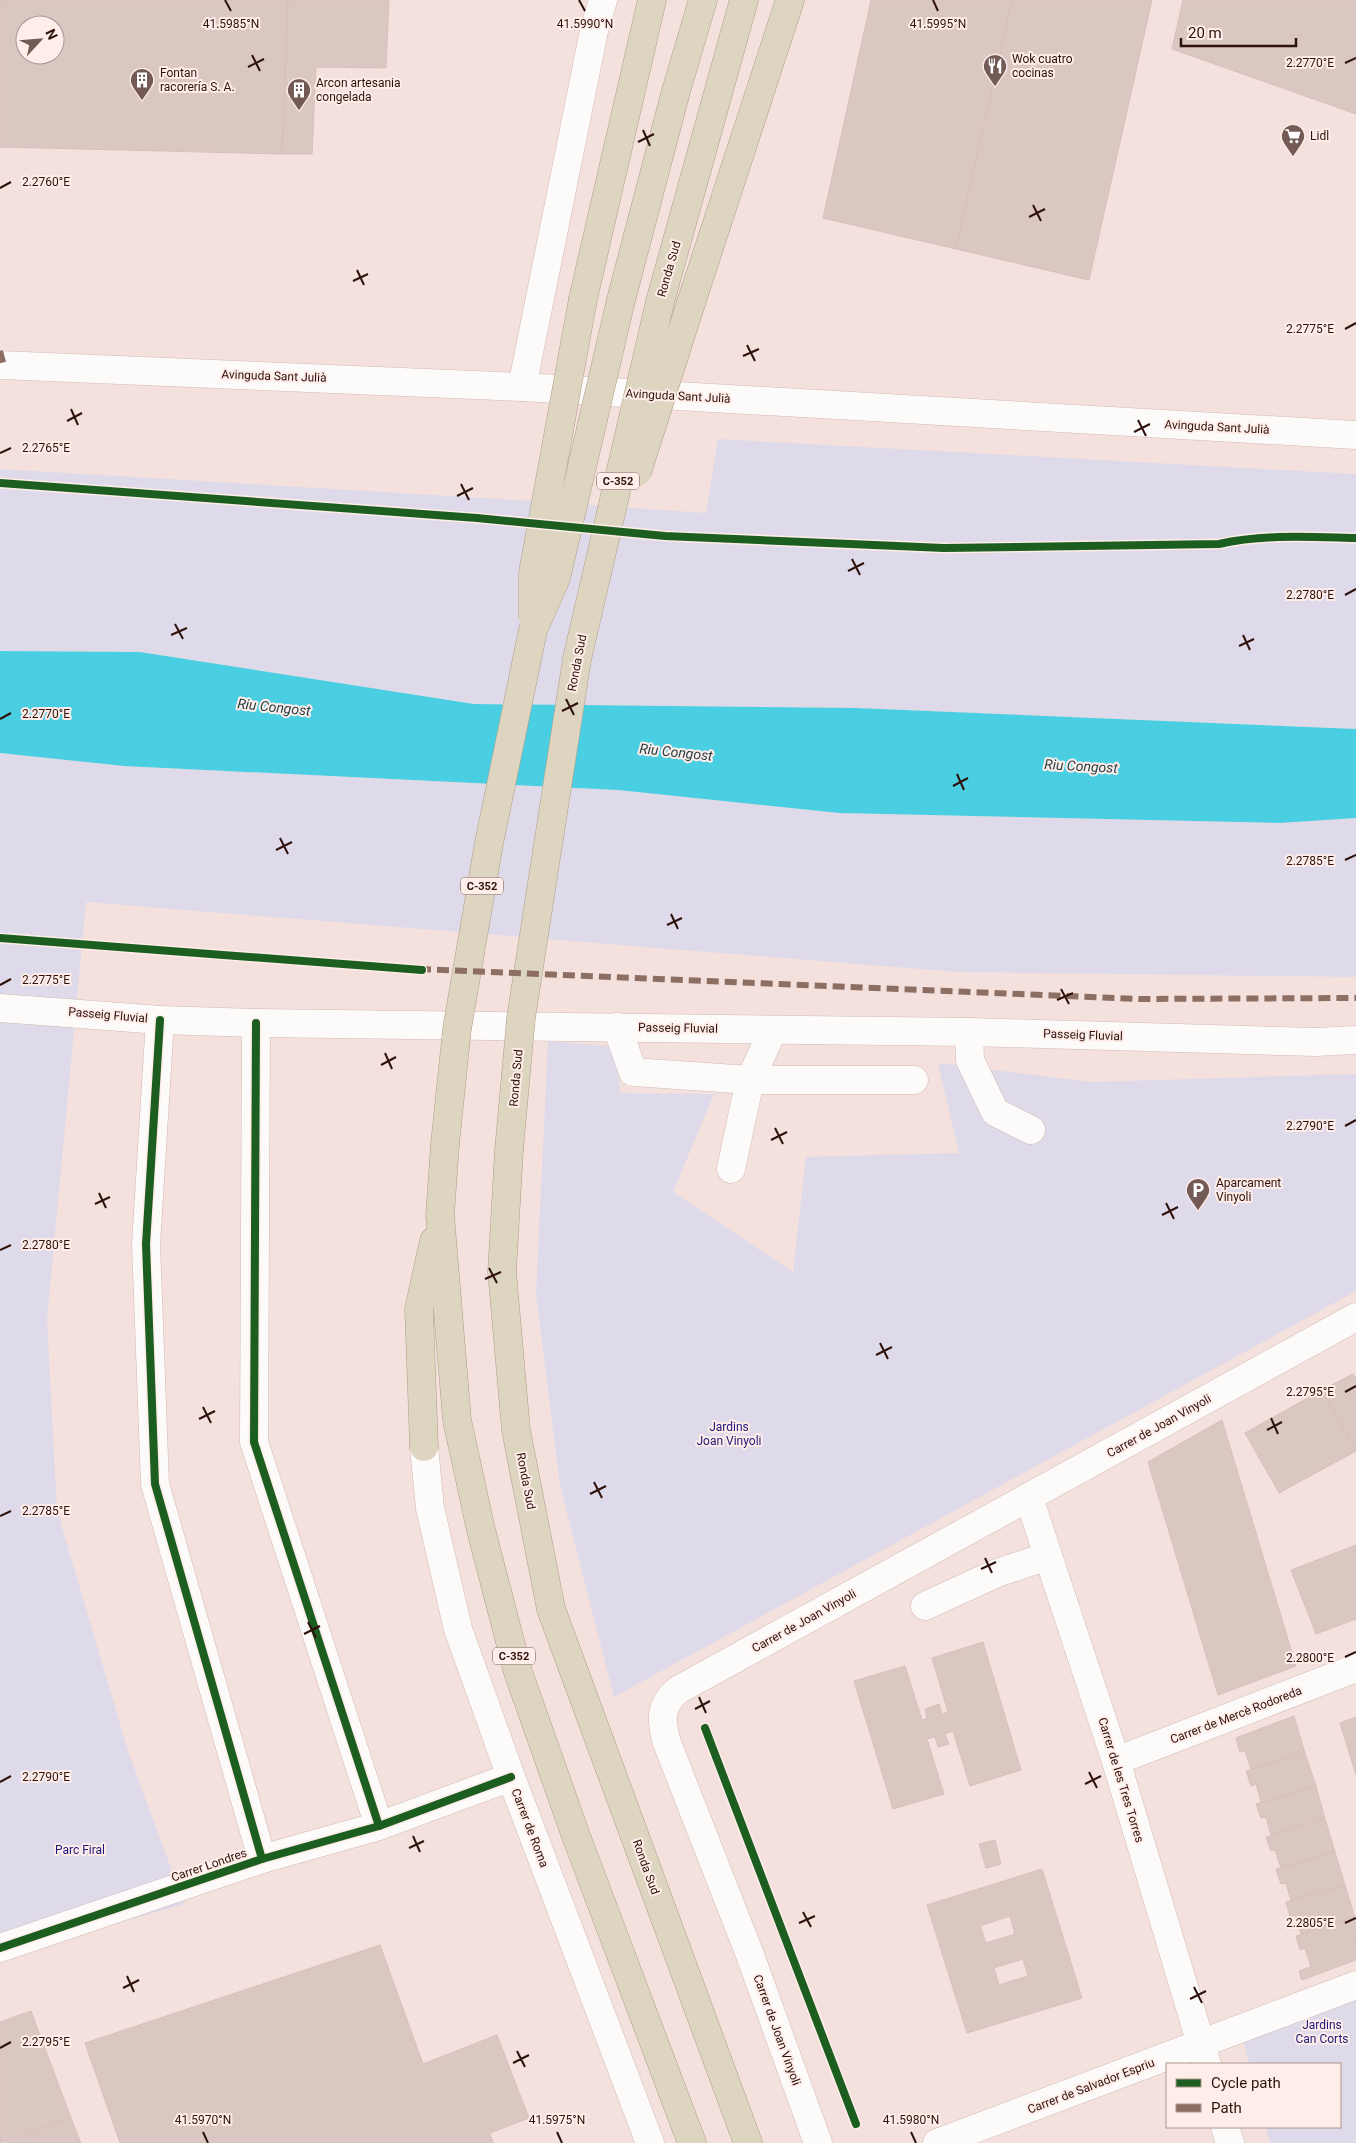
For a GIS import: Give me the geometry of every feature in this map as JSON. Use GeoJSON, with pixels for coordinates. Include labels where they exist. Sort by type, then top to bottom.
{"type":"FeatureCollection","features":[{"type":"Feature","properties":{"kind":"highway"},"geometry":{"type":"LineString","coordinates":[[533,630],[533,573],[583,299],[652,0]]}},
{"type":"Feature","properties":{"kind":"highway","name":"C-352"},"geometry":{"type":"LineString","coordinates":[[692,2143],[576,1836],[518,1672],[481,1530],[457,1420],[440,1215],[457,1029],[489,843],[533,630],[556,578],[620,300],[676,91],[703,0]]}},
{"type":"Feature","properties":{"kind":"highway","name":"Ronda Sud"},"geometry":{"type":"LineString","coordinates":[[744,0],[660,302],[577,659],[521,1018],[509,1150],[502,1272],[516,1430],[551,1609],[748,2143]]}},
{"type":"Feature","properties":{"kind":"highway"},"geometry":{"type":"LineString","coordinates":[[577,659],[790,0]]}},
{"type":"Feature","properties":{"kind":"highway"},"geometry":{"type":"LineString","coordinates":[[424,1447],[419,1309],[440,1215]]}},
{"type":"Feature","properties":{"kind":"street"},"geometry":{"type":"LineString","coordinates":[[522,387],[594,31],[603,0]]}},
{"type":"Feature","properties":{"kind":"street","name":"Avinguda Sant Julià"},"geometry":{"type":"LineString","coordinates":[[0,366],[522,387],[1356,435]]}},
{"type":"Feature","properties":{"kind":"street","name":"Passeig Fluvial"},"geometry":{"type":"LineString","coordinates":[[0,1008],[160,1020],[969,1032],[1316,1042],[1356,1040]]}},
{"type":"Feature","properties":{"kind":"street"},"geometry":{"type":"LineString","coordinates":[[160,1020],[146,1244],[155,1484],[262,1859]]}},
{"type":"Feature","properties":{"kind":"street"},"geometry":{"type":"LineString","coordinates":[[256,1022],[254,1442],[378,1826]]}},
{"type":"Feature","properties":{"kind":"street"},"geometry":{"type":"LineString","coordinates":[[617,1027],[632,1072],[750,1080],[914,1080]]}},
{"type":"Feature","properties":{"kind":"street"},"geometry":{"type":"LineString","coordinates":[[731,1169],[750,1080],[773,1030]]}},
{"type":"Feature","properties":{"kind":"street"},"geometry":{"type":"LineString","coordinates":[[969,1032],[970,1060],[994,1112],[1031,1130]]}},
{"type":"Feature","properties":{"kind":"street","name":"Carrer de Joan Vinyoli"},"geometry":{"type":"LineString","coordinates":[[818,2143],[750,1955],[668,1743],[664,1729],[664,1708],[668,1698],[678,1690],[1356,1317]]}},
{"type":"Feature","properties":{"kind":"street","name":"Carrer de Roma"},"geometry":{"type":"LineString","coordinates":[[424,1447],[430,1508],[458,1630],[511,1776],[650,2143]]}},
{"type":"Feature","properties":{"kind":"street","name":"Carrer de les Tres Torres"},"geometry":{"type":"LineString","coordinates":[[1029,1498],[1116,1762],[1204,2054]]}},
{"type":"Feature","properties":{"kind":"street"},"geometry":{"type":"LineString","coordinates":[[925,1606],[997,1573],[1048,1556]]}},
{"type":"Feature","properties":{"kind":"street","name":"Carrer de Mercè Rodoreda"},"geometry":{"type":"LineString","coordinates":[[1116,1762],[1356,1668]]}},
{"type":"Feature","properties":{"kind":"street","name":"Carrer Londres"},"geometry":{"type":"LineString","coordinates":[[0,1948],[262,1859],[378,1826],[511,1776]]}},
{"type":"Feature","properties":{"kind":"street","name":"Carrer de Salvador Espriu"},"geometry":{"type":"LineString","coordinates":[[1177,2063],[1204,2054],[1356,1985]]}},
{"type":"Feature","properties":{"kind":"street","name":"Carrer de Salvador Espriu"},"geometry":{"type":"LineString","coordinates":[[937,2143],[1166,2067]]}},
{"type":"Feature","properties":{"kind":"street"},"geometry":{"type":"LineString","coordinates":[[1225,2128],[1230,2143]]}},
{"type":"Feature","properties":{"kind":"green space"},"geometry":{"type":"Polygon","coordinates":[[[718,439],[1356,474],[1356,729],[856,708],[474,704],[140,652],[0,651],[0,469],[706,513],[718,439]]]}},
{"type":"Feature","properties":{"kind":"green space","name":"Parc Firal"},"geometry":{"type":"Polygon","coordinates":[[[0,753],[124,766],[618,790],[839,813],[1279,823],[1356,818],[1356,977],[958,972],[86,902],[47,1320],[57,1510],[128,1751],[184,1904],[0,1957],[0,753]]]}},
{"type":"Feature","properties":{"kind":"green space","name":"Jardins Joan Vinyoli"},"geometry":{"type":"Polygon","coordinates":[[[548,1041],[617,1047],[620,1093],[714,1094],[673,1192],[793,1272],[806,1157],[959,1153],[938,1063],[1091,1082],[1356,1074],[1356,1291],[614,1697],[560,1486],[536,1294],[548,1041]]]}},
{"type":"Feature","properties":{"kind":"green space","name":"Jardins Can Corts"},"geometry":{"type":"Polygon","coordinates":[[[1356,1985],[1356,2143],[1270,2143],[1266,2128],[1341,2128],[1341,2063],[1249,2063],[1243,2039],[1356,1985]]]}},
{"type":"Feature","properties":{"kind":"water","name":"Riu Congost"},"geometry":{"type":"Polygon","coordinates":[[[0,651],[140,652],[474,704],[856,708],[1356,729],[1356,818],[1279,823],[839,813],[618,790],[124,766],[0,753],[0,651]]]}},
{"type":"Feature","properties":{"kind":"building","name":"Fontan racorería S. A."},"geometry":{"type":"Polygon","coordinates":[[[0,0],[288,0],[282,154],[0,147],[0,0]]]}},
{"type":"Feature","properties":{"kind":"building","name":"Arcon artesania congelada"},"geometry":{"type":"Polygon","coordinates":[[[288,0],[389,0],[386,68],[316,67],[312,154],[282,154],[288,0]]]}},
{"type":"Feature","properties":{"kind":"building"},"geometry":{"type":"Polygon","coordinates":[[[871,0],[1012,0],[956,249],[823,218],[871,0]]]}},
{"type":"Feature","properties":{"kind":"building"},"geometry":{"type":"Polygon","coordinates":[[[1012,0],[1152,0],[1089,280],[956,249],[1012,0]]]}},
{"type":"Feature","properties":{"kind":"building"},"geometry":{"type":"Polygon","coordinates":[[[1183,0],[1356,0],[1356,114],[1172,49],[1183,0]]]}},
{"type":"Feature","properties":{"kind":"building"},"geometry":{"type":"Polygon","coordinates":[[[1353,1374],[1356,1379],[1356,1451],[1322,1390],[1353,1374]]]}},
{"type":"Feature","properties":{"kind":"building"},"geometry":{"type":"Polygon","coordinates":[[[1322,1390],[1356,1451],[1279,1493],[1245,1433],[1322,1390]]]}},
{"type":"Feature","properties":{"kind":"building"},"geometry":{"type":"Polygon","coordinates":[[[1222,1420],[1296,1666],[1218,1695],[1148,1462],[1222,1420]]]}},
{"type":"Feature","properties":{"kind":"building"},"geometry":{"type":"Polygon","coordinates":[[[1356,1545],[1356,1619],[1316,1634],[1291,1570],[1356,1545]]]}},
{"type":"Feature","properties":{"kind":"building"},"geometry":{"type":"Polygon","coordinates":[[[983,1642],[1021,1770],[970,1786],[953,1731],[945,1734],[949,1744],[938,1747],[935,1737],[927,1739],[944,1794],[893,1809],[854,1681],[905,1666],[922,1720],[927,1719],[925,1709],[939,1704],[942,1714],[948,1712],[932,1658],[983,1642]]]}},
{"type":"Feature","properties":{"kind":"building"},"geometry":{"type":"Polygon","coordinates":[[[1294,1716],[1305,1753],[1251,1769],[1245,1751],[1240,1752],[1236,1738],[1294,1716]]]}},
{"type":"Feature","properties":{"kind":"building"},"geometry":{"type":"Polygon","coordinates":[[[1356,1717],[1356,1775],[1340,1723],[1356,1717]]]}},
{"type":"Feature","properties":{"kind":"building"},"geometry":{"type":"Polygon","coordinates":[[[1305,1753],[1316,1786],[1261,1802],[1256,1784],[1251,1786],[1246,1771],[1305,1753]]]}},
{"type":"Feature","properties":{"kind":"building"},"geometry":{"type":"Polygon","coordinates":[[[1316,1786],[1325,1819],[1271,1835],[1266,1817],[1261,1818],[1256,1804],[1316,1786]]]}},
{"type":"Feature","properties":{"kind":"building"},"geometry":{"type":"Polygon","coordinates":[[[1325,1819],[1335,1852],[1281,1868],[1275,1850],[1271,1851],[1266,1837],[1325,1819]]]}},
{"type":"Feature","properties":{"kind":"building"},"geometry":{"type":"Polygon","coordinates":[[[995,1840],[1001,1864],[986,1868],[979,1844],[995,1840]]]}},
{"type":"Feature","properties":{"kind":"building"},"geometry":{"type":"Polygon","coordinates":[[[1335,1852],[1345,1885],[1291,1901],[1286,1883],[1281,1884],[1276,1869],[1335,1852]]]}},
{"type":"Feature","properties":{"kind":"building"},"geometry":{"type":"Polygon","coordinates":[[[1042,1869],[1082,1998],[967,2033],[927,1905],[1042,1869]],[[1010,1916],[980,1926],[986,1943],[1015,1934],[1010,1916]],[[1023,1959],[994,1968],[999,1985],[1028,1976],[1023,1959]]]}},
{"type":"Feature","properties":{"kind":"building"},"geometry":{"type":"Polygon","coordinates":[[[1345,1885],[1355,1918],[1301,1934],[1295,1915],[1290,1917],[1286,1902],[1345,1885]]]}},
{"type":"Feature","properties":{"kind":"building"},"geometry":{"type":"Polygon","coordinates":[[[1355,1918],[1356,1960],[1302,1980],[1299,1971],[1311,1967],[1305,1948],[1300,1950],[1296,1936],[1355,1918]]]}},
{"type":"Feature","properties":{"kind":"building"},"geometry":{"type":"Polygon","coordinates":[[[380,1945],[423,2064],[497,2035],[529,2118],[490,2133],[493,2143],[120,2143],[85,2043],[380,1945]]]}},
{"type":"Feature","properties":{"kind":"building"},"geometry":{"type":"Polygon","coordinates":[[[31,2011],[71,2118],[0,2143],[0,2022],[31,2011]]]}},
{"type":"Feature","properties":{"kind":"building"},"geometry":{"type":"Polygon","coordinates":[[[71,2118],[81,2143],[5,2143],[71,2118]]]}},
{"type":"Feature","properties":{"kind":"marked path"},"geometry":{"type":"LineString","coordinates":[[0,351],[4,366]]}},
{"type":"Feature","properties":{"kind":"marked path"},"geometry":{"type":"LineString","coordinates":[[419,969],[1140,999],[1356,998]]}},
{"type":"Feature","properties":{"kind":"cycle path"},"geometry":{"type":"LineString","coordinates":[[0,483],[477,518],[665,536],[944,548],[1219,544],[1287,537],[1356,538]]}},
{"type":"Feature","properties":{"kind":"cycle path"},"geometry":{"type":"LineString","coordinates":[[0,938],[422,970]]}},
{"type":"Feature","properties":{"kind":"cycle path"},"geometry":{"type":"LineString","coordinates":[[160,1020],[146,1244],[155,1484],[262,1859]]}},
{"type":"Feature","properties":{"kind":"cycle path"},"geometry":{"type":"LineString","coordinates":[[256,1023],[254,1442],[379,1826]]}},
{"type":"Feature","properties":{"kind":"cycle path"},"geometry":{"type":"LineString","coordinates":[[705,1728],[856,2124]]}},
{"type":"Feature","properties":{"kind":"cycle path"},"geometry":{"type":"LineString","coordinates":[[0,1948],[262,1859],[379,1826],[511,1777]]}},
{"type":"Feature","properties":{"kind":"place","name":"Wok cuatro cocinas"},"geometry":{"type":"Point","coordinates":[995,87]}},
{"type":"Feature","properties":{"kind":"place","name":"Fontan racorería S. A."},"geometry":{"type":"Point","coordinates":[142,101]}},
{"type":"Feature","properties":{"kind":"place","name":"Arcon artesania congelada"},"geometry":{"type":"Point","coordinates":[299,111]}},
{"type":"Feature","properties":{"kind":"place","name":"Lidl"},"geometry":{"type":"Point","coordinates":[1293,157]}},
{"type":"Feature","properties":{"kind":"place","name":"Aparcament Vinyoli"},"geometry":{"type":"Point","coordinates":[1198,1211]}}]}
